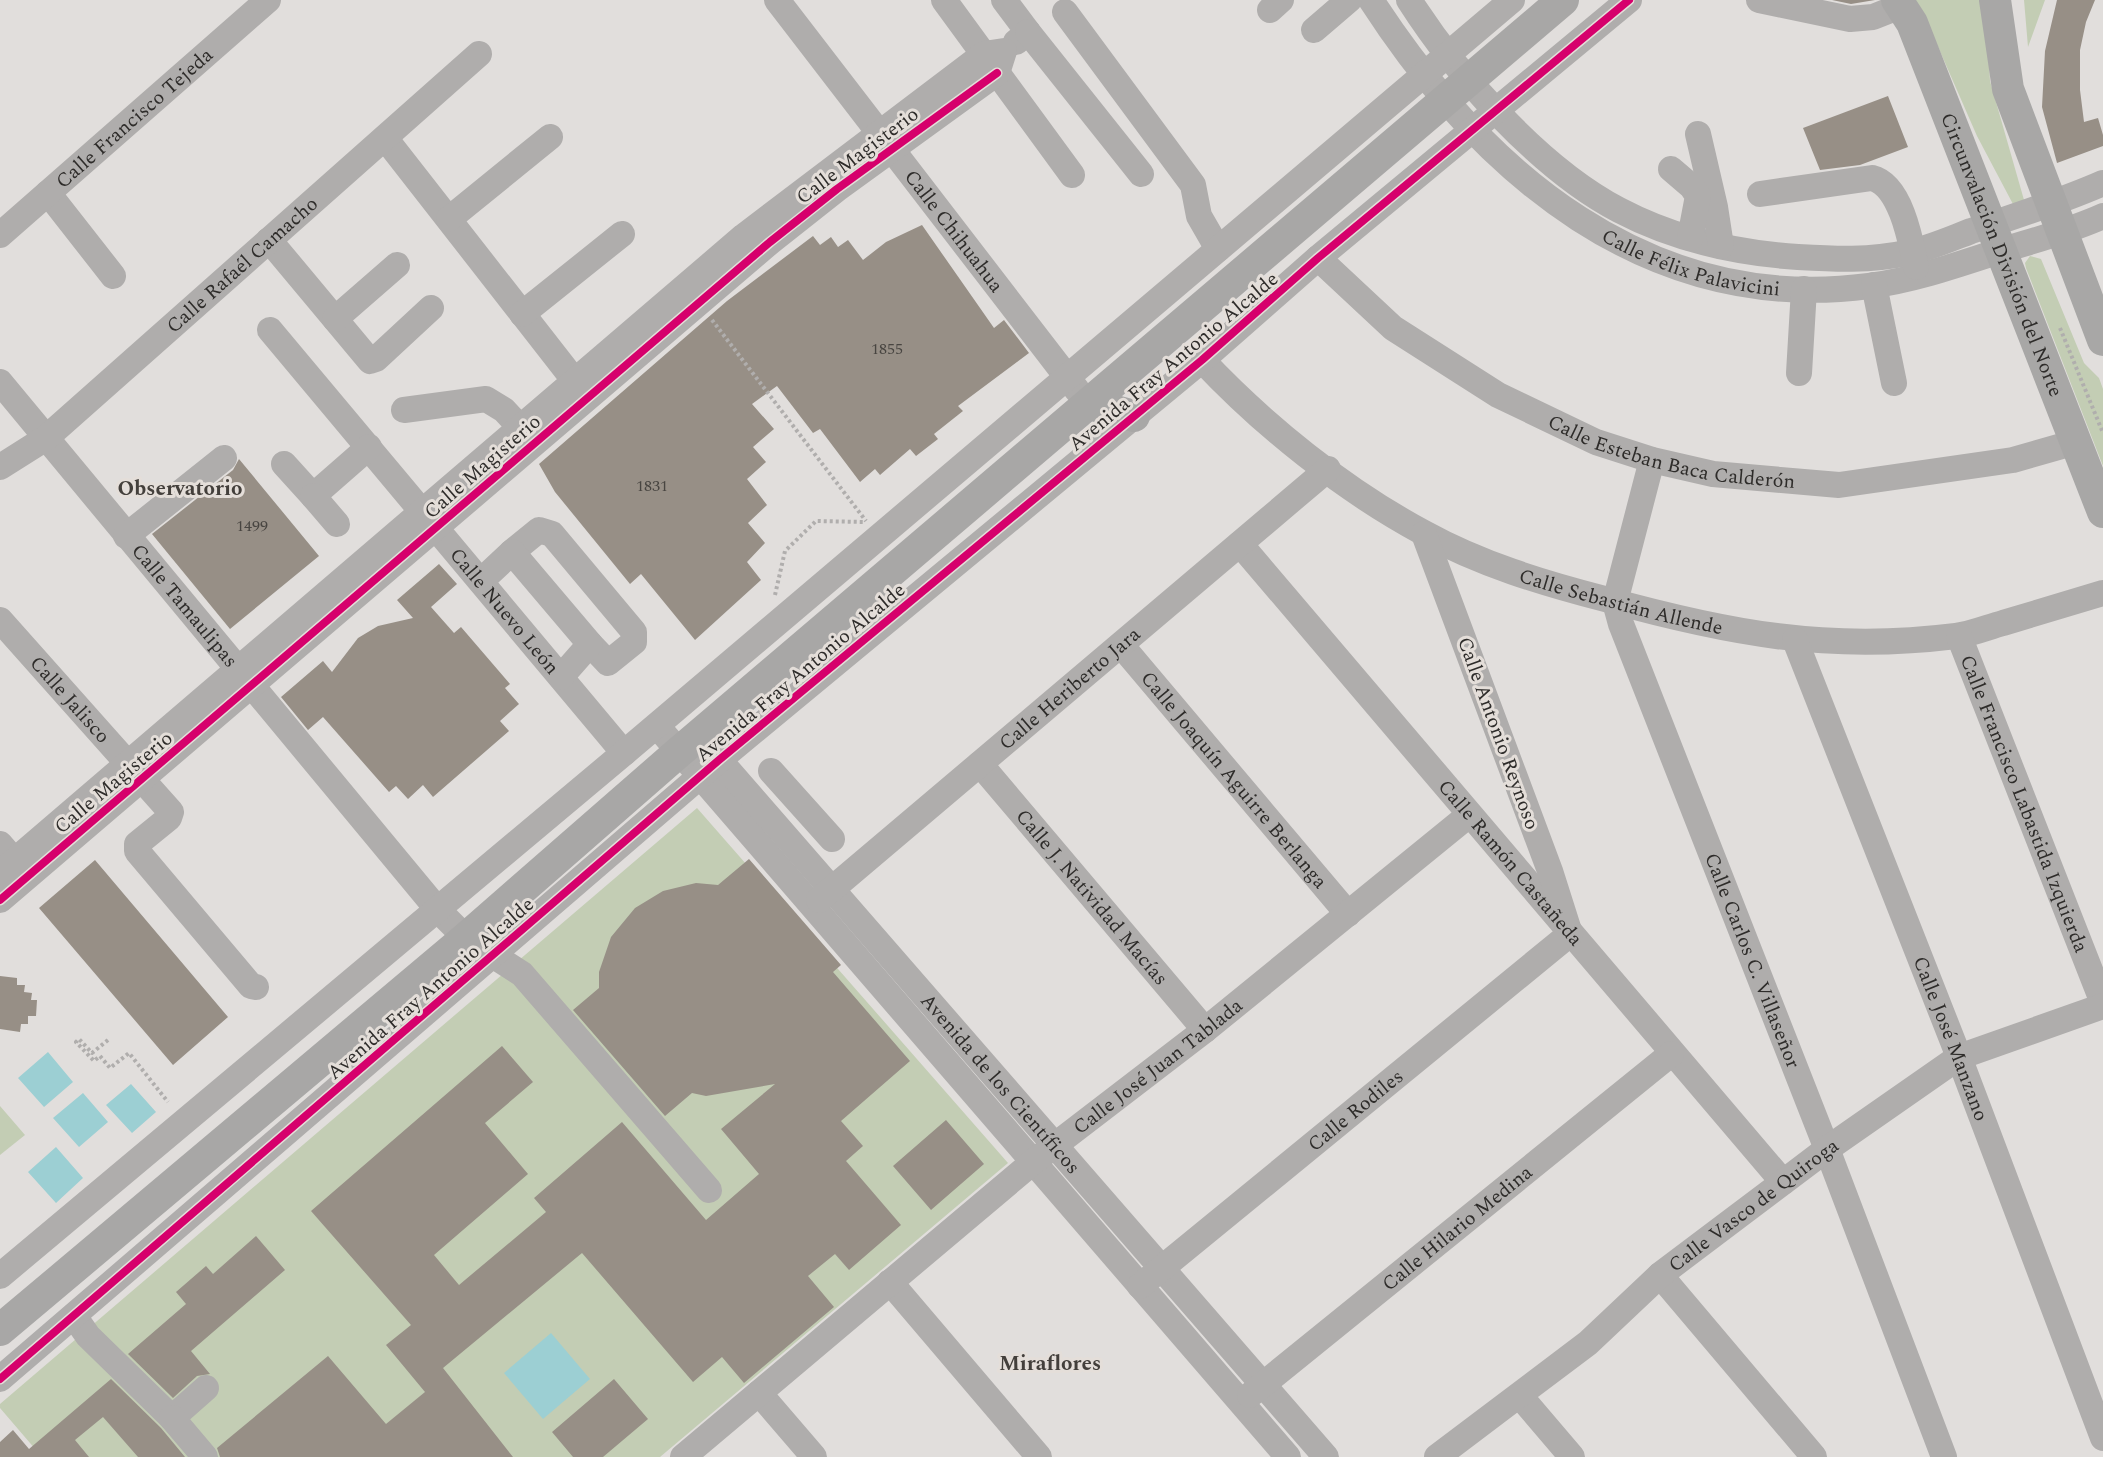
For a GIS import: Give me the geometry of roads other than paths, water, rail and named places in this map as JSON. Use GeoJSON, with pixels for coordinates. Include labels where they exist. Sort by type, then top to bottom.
{"type":"FeatureCollection","features":[{"type":"Feature","properties":{"kind":"main road","name":"Avenida Fray Antonio Alcalde"},"geometry":{"type":"LineString","coordinates":[[0,1335],[31,1306],[466,938],[689,744],[1563,0]]}},
{"type":"Feature","properties":{"kind":"main road"},"geometry":{"type":"LineString","coordinates":[[1995,0],[2008,89],[2056,218],[2097,302],[2103,340]]}},
{"type":"Feature","properties":{"kind":"main road","name":"Circunvalación División del Norte"},"geometry":{"type":"LineString","coordinates":[[1899,3],[1912,22],[1996,238],[2090,437],[2103,512]]}},
{"type":"Feature","properties":{"kind":"main road"},"geometry":{"type":"LineString","coordinates":[[1089,404],[1134,416]]}},
{"type":"Feature","properties":{"kind":"main road","name":"Avenida Fray Antonio Alcalde"},"geometry":{"type":"LineString","coordinates":[[0,1329],[31,1306]]}},
{"type":"Feature","properties":{"kind":"street","name":"Calle Francisco Tejeda"},"geometry":{"type":"LineString","coordinates":[[0,235],[268,0]]}},
{"type":"Feature","properties":{"kind":"street","name":"Calle Chihuahua"},"geometry":{"type":"LineString","coordinates":[[777,0],[1066,378],[1089,404]]}},
{"type":"Feature","properties":{"kind":"street"},"geometry":{"type":"LineString","coordinates":[[944,0],[995,59],[1072,175]]}},
{"type":"Feature","properties":{"kind":"street"},"geometry":{"type":"LineString","coordinates":[[1004,0],[1141,174]]}},
{"type":"Feature","properties":{"kind":"street"},"geometry":{"type":"LineString","coordinates":[[1314,30],[1349,0]]}},
{"type":"Feature","properties":{"kind":"street","name":"Calle Félix Palavicini"},"geometry":{"type":"LineString","coordinates":[[1371,0],[1424,74],[1471,130],[1536,190],[1599,233],[1666,263],[1731,281],[1804,289],[1874,285],[1918,277],[1996,238],[2056,218],[2103,216]]}},
{"type":"Feature","properties":{"kind":"street","name":"Calle Félix Palavicini"},"geometry":{"type":"LineString","coordinates":[[1409,0],[1448,54],[1496,110],[1558,169],[1619,210],[1690,238],[1751,254],[1838,260],[1996,238]]}},
{"type":"Feature","properties":{"kind":"street"},"geometry":{"type":"LineString","coordinates":[[0,1276],[666,718],[873,530],[1066,378],[1512,0]]}},
{"type":"Feature","properties":{"kind":"street","name":"Avenida Fray Antonio Alcalde"},"geometry":{"type":"LineString","coordinates":[[0,1379],[710,768],[1202,360],[1318,258],[1629,0]]}},
{"type":"Feature","properties":{"kind":"street"},"geometry":{"type":"LineString","coordinates":[[1759,0],[1850,19],[1873,17],[1899,3]]}},
{"type":"Feature","properties":{"kind":"street"},"geometry":{"type":"LineString","coordinates":[[1065,12],[1193,185],[1199,216],[1218,249]]}},
{"type":"Feature","properties":{"kind":"street","name":"Calle Magisterio"},"geometry":{"type":"LineString","coordinates":[[527,434],[574,380],[744,236],[886,141],[1028,32]]}},
{"type":"Feature","properties":{"kind":"street","name":"Calle Rafaél Camacho"},"geometry":{"type":"LineString","coordinates":[[0,467],[46,438],[479,54]]}},
{"type":"Feature","properties":{"kind":"street"},"geometry":{"type":"LineString","coordinates":[[1698,134],[1715,207],[1720,246]]}},
{"type":"Feature","properties":{"kind":"street"},"geometry":{"type":"LineString","coordinates":[[448,219],[550,137]]}},
{"type":"Feature","properties":{"kind":"street"},"geometry":{"type":"LineString","coordinates":[[385,138],[574,380]]}},
{"type":"Feature","properties":{"kind":"street","name":"Calle Magisterio"},"geometry":{"type":"LineString","coordinates":[[0,900],[11,863],[134,773],[527,434],[698,303],[886,141]]}},
{"type":"Feature","properties":{"kind":"street"},"geometry":{"type":"LineString","coordinates":[[1671,169],[1692,187],[1698,196],[1690,238]]}},
{"type":"Feature","properties":{"kind":"street"},"geometry":{"type":"LineString","coordinates":[[1760,194],[1872,178],[1881,180],[1888,185],[1908,227],[1918,277]]}},
{"type":"Feature","properties":{"kind":"street","name":"Calle Félix Palavicini"},"geometry":{"type":"LineString","coordinates":[[2056,218],[2103,183]]}},
{"type":"Feature","properties":{"kind":"street"},"geometry":{"type":"LineString","coordinates":[[48,193],[113,276]]}},
{"type":"Feature","properties":{"kind":"street"},"geometry":{"type":"LineString","coordinates":[[522,314],[622,234]]}},
{"type":"Feature","properties":{"kind":"street"},"geometry":{"type":"LineString","coordinates":[[269,240],[370,361],[376,359],[431,308]]}},
{"type":"Feature","properties":{"kind":"street","name":"Calle Esteban Baca Calderón"},"geometry":{"type":"LineString","coordinates":[[1318,258],[1393,328],[1498,395],[1596,442],[1652,460],[1713,474],[1839,485],[2003,462],[2090,437]]}},
{"type":"Feature","properties":{"kind":"street"},"geometry":{"type":"LineString","coordinates":[[335,319],[397,265]]}},
{"type":"Feature","properties":{"kind":"street"},"geometry":{"type":"LineString","coordinates":[[1874,285],[1894,383]]}},
{"type":"Feature","properties":{"kind":"street"},"geometry":{"type":"LineString","coordinates":[[1799,373],[1804,289]]}},
{"type":"Feature","properties":{"kind":"street","name":"Calle Nuevo León"},"geometry":{"type":"LineString","coordinates":[[270,330],[624,753]]}},
{"type":"Feature","properties":{"kind":"street","name":"Calle Sebastián Allende"},"geometry":{"type":"LineString","coordinates":[[1202,360],[1245,403],[1328,469],[1424,534],[1550,585],[1675,620],[1795,640],[1878,642],[1959,636],[2103,593]]}},
{"type":"Feature","properties":{"kind":"street","name":"Calle Tamaulipas"},"geometry":{"type":"LineString","coordinates":[[0,382],[244,679],[438,910],[466,938],[492,957],[522,974],[709,1190]]}},
{"type":"Feature","properties":{"kind":"street"},"geometry":{"type":"LineString","coordinates":[[404,410],[486,399],[504,410],[527,434]]}},
{"type":"Feature","properties":{"kind":"street"},"geometry":{"type":"LineString","coordinates":[[313,496],[369,447]]}},
{"type":"Feature","properties":{"kind":"street"},"geometry":{"type":"LineString","coordinates":[[126,536],[224,458]]}},
{"type":"Feature","properties":{"kind":"street","name":"Calle Carlos C. Villaseñor"},"geometry":{"type":"LineString","coordinates":[[1652,460],[1615,602],[1620,624],[1827,1149],[1944,1457]]}},
{"type":"Feature","properties":{"kind":"street"},"geometry":{"type":"LineString","coordinates":[[284,464],[337,524]]}},
{"type":"Feature","properties":{"kind":"street","name":"Calle Heriberto Jara"},"geometry":{"type":"LineString","coordinates":[[812,906],[1328,469]]}},
{"type":"Feature","properties":{"kind":"street"},"geometry":{"type":"LineString","coordinates":[[481,581],[512,552],[539,531],[552,534],[634,632],[636,638],[634,642],[608,663],[512,552]]}},
{"type":"Feature","properties":{"kind":"street","name":"Calle Antonio Reynoso"},"geometry":{"type":"LineString","coordinates":[[1424,534],[1550,871],[1570,934]]}},
{"type":"Feature","properties":{"kind":"street","name":"Calle Ramón Castañeda"},"geometry":{"type":"LineString","coordinates":[[1240,544],[1671,1054],[1783,1182]]}},
{"type":"Feature","properties":{"kind":"street","name":"Calle Jalisco"},"geometry":{"type":"LineString","coordinates":[[0,620],[171,815],[137,844],[137,851],[251,986],[256,987]]}},
{"type":"Feature","properties":{"kind":"street","name":"Calle Francisco Labastida Izquierda"},"geometry":{"type":"LineString","coordinates":[[1959,636],[2103,1005]]}},
{"type":"Feature","properties":{"kind":"street","name":"Calle José Manzano"},"geometry":{"type":"LineString","coordinates":[[1795,640],[1959,1057],[2103,1438]]}},
{"type":"Feature","properties":{"kind":"street"},"geometry":{"type":"LineString","coordinates":[[561,677],[590,644]]}},
{"type":"Feature","properties":{"kind":"street","name":"Calle Joaquín Aguirre Berlanga"},"geometry":{"type":"LineString","coordinates":[[1120,645],[1348,914]]}},
{"type":"Feature","properties":{"kind":"street","name":"Avenida de los Científicos"},"geometry":{"type":"LineString","coordinates":[[666,718],[710,768],[812,906],[1288,1457]]}},
{"type":"Feature","properties":{"kind":"street","name":"Calle J. Natividad Macías"},"geometry":{"type":"LineString","coordinates":[[980,764],[1205,1030]]}},
{"type":"Feature","properties":{"kind":"street","name":"Avenida de los Científicos"},"geometry":{"type":"LineString","coordinates":[[710,768],[780,831],[1326,1457]]}},
{"type":"Feature","properties":{"kind":"street"},"geometry":{"type":"LineString","coordinates":[[771,771],[832,839]]}},
{"type":"Feature","properties":{"kind":"street"},"geometry":{"type":"LineString","coordinates":[[780,831],[805,808]]}},
{"type":"Feature","properties":{"kind":"street","name":"Calle José Juan Tablada"},"geometry":{"type":"LineString","coordinates":[[683,1457],[1033,1162],[1205,1030],[1469,815]]}},
{"type":"Feature","properties":{"kind":"street","name":"Calle Rodiles"},"geometry":{"type":"LineString","coordinates":[[1140,1286],[1570,934]]}},
{"type":"Feature","properties":{"kind":"street","name":"Calle Vasco de Quiroga"},"geometry":{"type":"LineString","coordinates":[[1437,1457],[1588,1343],[1660,1275],[1827,1149],[1959,1057],[2103,1005]]}},
{"type":"Feature","properties":{"kind":"street","name":"Calle Hilario Medina"},"geometry":{"type":"LineString","coordinates":[[1240,1402],[1671,1054]]}},
{"type":"Feature","properties":{"kind":"street"},"geometry":{"type":"LineString","coordinates":[[1660,1275],[1814,1457]]}},
{"type":"Feature","properties":{"kind":"street"},"geometry":{"type":"LineString","coordinates":[[890,1282],[1039,1457]]}},
{"type":"Feature","properties":{"kind":"street"},"geometry":{"type":"LineString","coordinates":[[74,1316],[88,1336],[172,1418],[205,1457]]}},
{"type":"Feature","properties":{"kind":"street"},"geometry":{"type":"LineString","coordinates":[[172,1418],[206,1388]]}},
{"type":"Feature","properties":{"kind":"street"},"geometry":{"type":"LineString","coordinates":[[759,1394],[814,1457]]}},
{"type":"Feature","properties":{"kind":"street"},"geometry":{"type":"LineString","coordinates":[[1520,1396],[1572,1457]]}},
{"type":"Feature","properties":{"kind":"water"},"geometry":{"type":"Polygon","coordinates":[[[48,1052],[73,1082],[44,1107],[18,1078],[48,1052]]]}},
{"type":"Feature","properties":{"kind":"water"},"geometry":{"type":"Polygon","coordinates":[[[131,1084],[156,1112],[132,1133],[106,1105],[131,1084]]]}},
{"type":"Feature","properties":{"kind":"water"},"geometry":{"type":"Polygon","coordinates":[[[83,1093],[108,1122],[79,1147],[53,1118],[83,1093]]]}},
{"type":"Feature","properties":{"kind":"water"},"geometry":{"type":"Polygon","coordinates":[[[56,1147],[83,1178],[56,1203],[28,1172],[56,1147]]]}},
{"type":"Feature","properties":{"kind":"water"},"geometry":{"type":"Polygon","coordinates":[[[551,1333],[590,1379],[543,1419],[504,1373],[551,1333]]]}},
{"type":"Feature","properties":{"kind":"district","name":"Observatorio"},"geometry":{"type":"Point","coordinates":[180,488]}},
{"type":"Feature","properties":{"kind":"district","name":"Miraflores"},"geometry":{"type":"Point","coordinates":[1050,1363]}}]}
